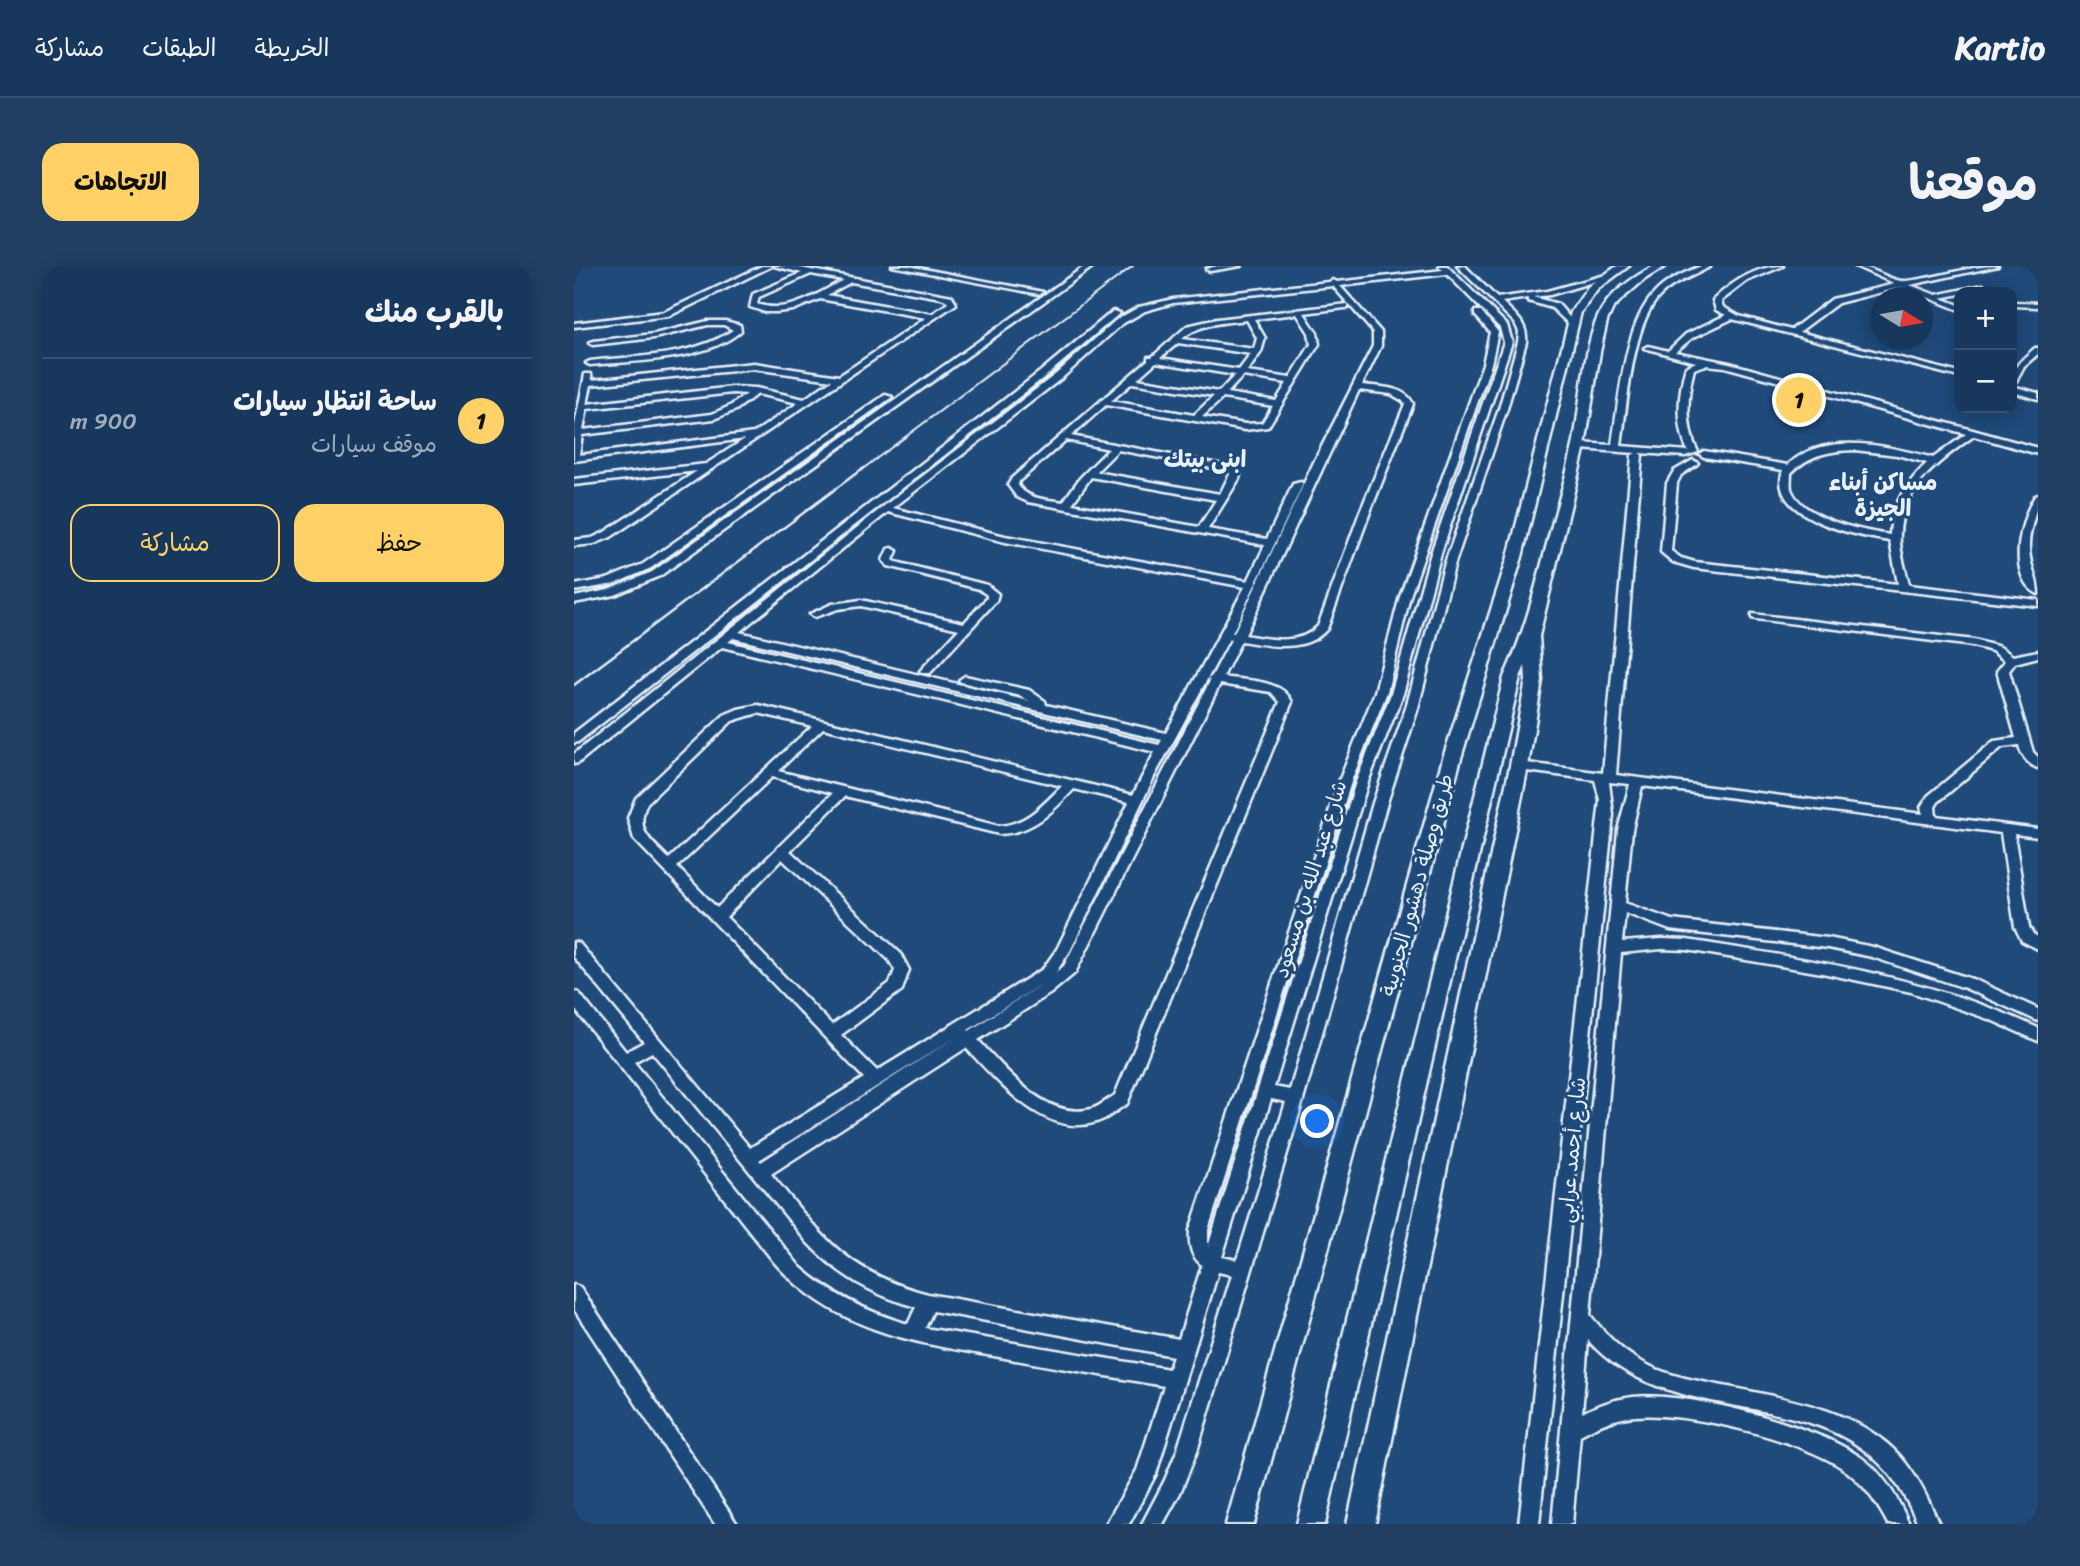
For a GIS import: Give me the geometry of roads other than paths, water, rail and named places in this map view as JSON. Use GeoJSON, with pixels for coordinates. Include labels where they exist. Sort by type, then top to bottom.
{"type":"FeatureCollection","features":[{"type":"Feature","properties":{"kind":"highway","name":"طريق وصلة دهشور الجنوبية"},"geometry":{"type":"LineString","coordinates":[[1311,1524],[1512,677],[1531,636],[1578,446],[1594,352],[1605,314],[1619,296],[1641,277],[1659,267]]}},
{"type":"Feature","properties":{"kind":"highway","name":"طريق وصلة دهشور الجنوبية"},"geometry":{"type":"LineString","coordinates":[[1240,1524],[1452,758],[1515,557],[1573,327],[1583,299],[1616,271]]}},
{"type":"Feature","properties":{"kind":"highway"},"geometry":{"type":"LineString","coordinates":[[1361,1524],[1519,766],[1534,680],[1531,636]]}},
{"type":"Feature","properties":{"kind":"street"},"geometry":{"type":"LineString","coordinates":[[574,323],[654,313],[689,302],[759,266]]}},
{"type":"Feature","properties":{"kind":"street"},"geometry":{"type":"LineString","coordinates":[[574,323],[656,316],[768,266]]}},
{"type":"Feature","properties":{"kind":"street"},"geometry":{"type":"LineString","coordinates":[[574,543],[594,541],[607,535],[952,304],[948,298],[778,266]]}},
{"type":"Feature","properties":{"kind":"street"},"geometry":{"type":"LineString","coordinates":[[896,266],[1019,286]]}},
{"type":"Feature","properties":{"kind":"street"},"geometry":{"type":"LineString","coordinates":[[916,266],[1041,290]]}},
{"type":"Feature","properties":{"kind":"street"},"geometry":{"type":"LineString","coordinates":[[574,588],[610,582],[647,566],[1075,266]]}},
{"type":"Feature","properties":{"kind":"street"},"geometry":{"type":"LineString","coordinates":[[574,600],[611,593],[649,578],[1090,266]]}},
{"type":"Feature","properties":{"kind":"street"},"geometry":{"type":"LineString","coordinates":[[1216,279],[1209,267],[1237,266]]}},
{"type":"Feature","properties":{"kind":"street"},"geometry":{"type":"LineString","coordinates":[[1616,450],[1632,341],[1640,316],[1669,284],[1707,266]]}},
{"type":"Feature","properties":{"kind":"street"},"geometry":{"type":"LineString","coordinates":[[1779,266],[1754,275],[1722,293],[1716,304],[1731,316],[1954,374]]}},
{"type":"Feature","properties":{"kind":"street"},"geometry":{"type":"LineString","coordinates":[[1859,266],[1904,284]]}},
{"type":"Feature","properties":{"kind":"street"},"geometry":{"type":"LineString","coordinates":[[1870,266],[1909,287]]}},
{"type":"Feature","properties":{"kind":"street"},"geometry":{"type":"LineString","coordinates":[[1792,332],[1835,301],[1994,266]]}},
{"type":"Feature","properties":{"kind":"street"},"geometry":{"type":"LineString","coordinates":[[574,739],[1044,373],[1117,313],[1160,297],[1447,267]]}},
{"type":"Feature","properties":{"kind":"street"},"geometry":{"type":"LineString","coordinates":[[1152,1524],[1173,1486],[1187,1451],[1296,1097],[1380,803],[1412,708],[1450,563],[1513,379],[1522,332],[1518,322],[1496,300],[1447,267],[1250,287],[1209,298]]}},
{"type":"Feature","properties":{"kind":"street","name":"شارع عبد الله بن مسعود"},"geometry":{"type":"LineString","coordinates":[[1116,1524],[1146,1475],[1336,862],[1362,782],[1397,694],[1431,569],[1441,520],[1484,396],[1496,377],[1508,342],[1507,332],[1447,267]]}},
{"type":"Feature","properties":{"kind":"street"},"geometry":{"type":"LineString","coordinates":[[1496,300],[1547,293],[1616,271]]}},
{"type":"Feature","properties":{"kind":"street"},"geometry":{"type":"LineString","coordinates":[[810,272],[755,296],[751,302],[761,309],[794,307],[851,279]]}},
{"type":"Feature","properties":{"kind":"street"},"geometry":{"type":"LineString","coordinates":[[574,760],[889,507],[1125,323],[1156,304],[1365,274]]}},
{"type":"Feature","properties":{"kind":"street"},"geometry":{"type":"LineString","coordinates":[[754,1165],[963,1035],[1037,982],[1056,964],[1165,744],[1231,636],[1270,550],[1361,368],[1378,341],[1377,332],[1345,306],[1333,279]]}},
{"type":"Feature","properties":{"kind":"street"},"geometry":{"type":"LineString","coordinates":[[1333,279],[1367,325]]}},
{"type":"Feature","properties":{"kind":"street"},"geometry":{"type":"LineString","coordinates":[[1469,292],[1466,299],[1492,328],[1494,336],[1484,396]]}},
{"type":"Feature","properties":{"kind":"street"},"geometry":{"type":"LineString","coordinates":[[1933,298],[1954,293]]}},
{"type":"Feature","properties":{"kind":"street"},"geometry":{"type":"LineString","coordinates":[[818,296],[934,317]]}},
{"type":"Feature","properties":{"kind":"street"},"geometry":{"type":"LineString","coordinates":[[1512,298],[1534,299],[1552,304],[1573,327]]}},
{"type":"Feature","properties":{"kind":"street"},"geometry":{"type":"LineString","coordinates":[[1933,300],[1954,305]]}},
{"type":"Feature","properties":{"kind":"street"},"geometry":{"type":"LineString","coordinates":[[2017,304],[2038,305]]}},
{"type":"Feature","properties":{"kind":"street"},"geometry":{"type":"LineString","coordinates":[[1270,550],[1202,531],[1028,499],[1020,495],[1013,485],[1024,471],[1152,359],[1174,340],[1198,325],[1345,306]]}},
{"type":"Feature","properties":{"kind":"street"},"geometry":{"type":"LineString","coordinates":[[1104,402],[1259,427],[1268,423],[1315,344],[1313,333],[1299,312]]}},
{"type":"Feature","properties":{"kind":"street"},"geometry":{"type":"LineString","coordinates":[[1671,352],[1689,336],[1731,316]]}},
{"type":"Feature","properties":{"kind":"street"},"geometry":{"type":"LineString","coordinates":[[1196,418],[1257,352],[1261,338],[1249,317]]}},
{"type":"Feature","properties":{"kind":"street"},"geometry":{"type":"LineString","coordinates":[[597,322],[574,457],[757,435]]}},
{"type":"Feature","properties":{"kind":"street"},"geometry":{"type":"LineString","coordinates":[[590,363],[693,349],[726,338],[737,331],[737,327],[725,323],[708,323],[654,336],[593,343]]}},
{"type":"Feature","properties":{"kind":"street"},"geometry":{"type":"LineString","coordinates":[[1174,340],[1257,352]]}},
{"type":"Feature","properties":{"kind":"street"},"geometry":{"type":"LineString","coordinates":[[962,345],[975,348]]}},
{"type":"Feature","properties":{"kind":"street"},"geometry":{"type":"LineString","coordinates":[[985,433],[1013,422],[1071,378],[1098,345]]}},
{"type":"Feature","properties":{"kind":"street"},"geometry":{"type":"LineString","coordinates":[[1648,348],[1726,365],[2038,451]]}},
{"type":"Feature","properties":{"kind":"street"},"geometry":{"type":"LineString","coordinates":[[2017,374],[2021,365],[2034,353]]}},
{"type":"Feature","properties":{"kind":"street"},"geometry":{"type":"LineString","coordinates":[[1152,359],[1293,381]]}},
{"type":"Feature","properties":{"kind":"street"},"geometry":{"type":"LineString","coordinates":[[1694,457],[1685,434],[1687,378],[1690,367],[1705,362]]}},
{"type":"Feature","properties":{"kind":"street"},"geometry":{"type":"LineString","coordinates":[[2017,362],[2021,365]]}},
{"type":"Feature","properties":{"kind":"street"},"geometry":{"type":"LineString","coordinates":[[587,383],[754,366],[841,379]]}},
{"type":"Feature","properties":{"kind":"street"},"geometry":{"type":"LineString","coordinates":[[1336,418],[1356,387],[1361,368]]}},
{"type":"Feature","properties":{"kind":"street"},"geometry":{"type":"LineString","coordinates":[[1059,376],[1071,378]]}},
{"type":"Feature","properties":{"kind":"street"},"geometry":{"type":"LineString","coordinates":[[1496,377],[1513,379]]}},
{"type":"Feature","properties":{"kind":"street"},"geometry":{"type":"LineString","coordinates":[[1128,380],[1279,404]]}},
{"type":"Feature","properties":{"kind":"street"},"geometry":{"type":"LineString","coordinates":[[2017,386],[2024,392],[2038,396]]}},
{"type":"Feature","properties":{"kind":"street"},"geometry":{"type":"LineString","coordinates":[[1231,636],[1301,642],[1315,637],[1323,627],[1355,536],[1409,404],[1408,400],[1393,392],[1356,387]]}},
{"type":"Feature","properties":{"kind":"street"},"geometry":{"type":"LineString","coordinates":[[582,407],[724,391],[756,391],[806,402]]}},
{"type":"Feature","properties":{"kind":"street"},"geometry":{"type":"LineString","coordinates":[[578,433],[714,416],[728,411],[756,391]]}},
{"type":"Feature","properties":{"kind":"street"},"geometry":{"type":"LineString","coordinates":[[887,398],[900,401]]}},
{"type":"Feature","properties":{"kind":"street"},"geometry":{"type":"LineString","coordinates":[[1904,589],[1894,539],[1899,511],[1933,461],[1973,433]]}},
{"type":"Feature","properties":{"kind":"street"},"geometry":{"type":"LineString","coordinates":[[1062,437],[1231,469],[1235,474],[1234,479],[1202,531]]}},
{"type":"Feature","properties":{"kind":"street"},"geometry":{"type":"LineString","coordinates":[[1578,446],[1694,457],[1787,470]]}},
{"type":"Feature","properties":{"kind":"street"},"geometry":{"type":"LineString","coordinates":[[1066,506],[1089,474],[1116,447]]}},
{"type":"Feature","properties":{"kind":"street"},"geometry":{"type":"LineString","coordinates":[[1894,539],[1854,531],[1813,515],[1787,491],[1787,470],[1799,459],[1813,453],[1854,447],[1898,451],[1933,461]]}},
{"type":"Feature","properties":{"kind":"street"},"geometry":{"type":"LineString","coordinates":[[815,448],[829,451]]}},
{"type":"Feature","properties":{"kind":"street"},"geometry":{"type":"LineString","coordinates":[[1529,1524],[1606,807],[1605,777],[1633,453]]}},
{"type":"Feature","properties":{"kind":"street"},"geometry":{"type":"LineString","coordinates":[[1694,457],[1677,474],[1671,488],[1667,552],[1670,557],[1694,565],[2038,603]]}},
{"type":"Feature","properties":{"kind":"street"},"geometry":{"type":"LineString","coordinates":[[574,482],[709,467]]}},
{"type":"Feature","properties":{"kind":"street"},"geometry":{"type":"LineString","coordinates":[[1089,474],[1223,498]]}},
{"type":"Feature","properties":{"kind":"street"},"geometry":{"type":"LineString","coordinates":[[908,477],[923,481]]}},
{"type":"Feature","properties":{"kind":"street"},"geometry":{"type":"LineString","coordinates":[[761,485],[776,488]]}},
{"type":"Feature","properties":{"kind":"street"},"geometry":{"type":"LineString","coordinates":[[2025,602],[2035,588],[2024,550],[2038,498]]}},
{"type":"Feature","properties":{"kind":"street"},"geometry":{"type":"LineString","coordinates":[[889,507],[928,520],[933,529],[946,534],[1160,578],[1207,577],[1252,581]]}},
{"type":"Feature","properties":{"kind":"street"},"geometry":{"type":"LineString","coordinates":[[889,507],[1252,581]]}},
{"type":"Feature","properties":{"kind":"street"},"geometry":{"type":"LineString","coordinates":[[1242,1269],[1211,1262],[1201,1254],[1196,1242],[1199,1230],[1346,779],[1381,692],[1405,596],[1415,568],[1441,520]]}},
{"type":"Feature","properties":{"kind":"street"},"geometry":{"type":"LineString","coordinates":[[754,1165],[876,1080],[1046,989],[1070,969],[1214,679],[1252,581],[1270,550]]}},
{"type":"Feature","properties":{"kind":"street"},"geometry":{"type":"LineString","coordinates":[[892,551],[888,555],[892,564],[990,590],[993,594],[992,599],[926,671]]}},
{"type":"Feature","properties":{"kind":"street"},"geometry":{"type":"LineString","coordinates":[[803,561],[820,565]]}},
{"type":"Feature","properties":{"kind":"street"},"geometry":{"type":"LineString","coordinates":[[1415,568],[1431,569]]}},
{"type":"Feature","properties":{"kind":"street"},"geometry":{"type":"LineString","coordinates":[[815,614],[836,606],[861,603],[967,627]]}},
{"type":"Feature","properties":{"kind":"street"},"geometry":{"type":"LineString","coordinates":[[1756,616],[1975,643],[1996,649],[2011,660]]}},
{"type":"Feature","properties":{"kind":"street"},"geometry":{"type":"LineString","coordinates":[[732,634],[1044,709],[1165,744]]}},
{"type":"Feature","properties":{"kind":"street"},"geometry":{"type":"LineString","coordinates":[[720,643],[1165,744]]}},
{"type":"Feature","properties":{"kind":"street"},"geometry":{"type":"LineString","coordinates":[[778,645],[802,643],[1025,693],[1040,702],[1044,709]]}},
{"type":"Feature","properties":{"kind":"street"},"geometry":{"type":"LineString","coordinates":[[2038,654],[2011,660],[2003,671],[2027,753],[2038,764]]}},
{"type":"Feature","properties":{"kind":"street"},"geometry":{"type":"LineString","coordinates":[[963,1035],[1027,1097],[1047,1112],[1067,1118],[1087,1118],[1107,1111],[1121,1098],[1286,702],[1283,695],[1275,689],[1214,679]]}},
{"type":"Feature","properties":{"kind":"street"},"geometry":{"type":"LineString","coordinates":[[1381,692],[1397,694]]}},
{"type":"Feature","properties":{"kind":"street"},"geometry":{"type":"LineString","coordinates":[[876,1080],[639,836],[634,826],[635,814],[641,801],[728,718],[758,709],[1137,800]]}},
{"type":"Feature","properties":{"kind":"street"},"geometry":{"type":"LineString","coordinates":[[607,713],[626,718]]}},
{"type":"Feature","properties":{"kind":"street"},"geometry":{"type":"LineString","coordinates":[[669,867],[822,723]]}},
{"type":"Feature","properties":{"kind":"street"},"geometry":{"type":"LineString","coordinates":[[1930,818],[1928,807],[1933,799],[1997,744],[2024,741]]}},
{"type":"Feature","properties":{"kind":"street"},"geometry":{"type":"LineString","coordinates":[[1519,766],[2038,834]]}},
{"type":"Feature","properties":{"kind":"street"},"geometry":{"type":"LineString","coordinates":[[769,773],[1007,831],[1030,824],[1072,784]]}},
{"type":"Feature","properties":{"kind":"street"},"geometry":{"type":"LineString","coordinates":[[1149,775],[1165,778]]}},
{"type":"Feature","properties":{"kind":"street"},"geometry":{"type":"LineString","coordinates":[[1346,779],[1362,782]]}},
{"type":"Feature","properties":{"kind":"street","name":"شارع أحمد عرابي"},"geometry":{"type":"LineString","coordinates":[[1562,1524],[1618,905],[1627,819],[1637,781]]}},
{"type":"Feature","properties":{"kind":"street"},"geometry":{"type":"LineString","coordinates":[[717,917],[842,791]]}},
{"type":"Feature","properties":{"kind":"street"},"geometry":{"type":"LineString","coordinates":[[2007,829],[2022,927],[2027,937],[2038,944]]}},
{"type":"Feature","properties":{"kind":"street"},"geometry":{"type":"LineString","coordinates":[[782,851],[895,957],[902,970],[897,986],[831,1034]]}},
{"type":"Feature","properties":{"kind":"street"},"geometry":{"type":"LineString","coordinates":[[1320,860],[1336,862]]}},
{"type":"Feature","properties":{"kind":"street"},"geometry":{"type":"LineString","coordinates":[[1618,905],[1677,926],[1828,943],[1873,952],[1970,984],[2038,1015]]}},
{"type":"Feature","properties":{"kind":"street"},"geometry":{"type":"LineString","coordinates":[[1614,948],[1686,945],[1858,973],[1962,1002],[2038,1035]]}},
{"type":"Feature","properties":{"kind":"street"},"geometry":{"type":"LineString","coordinates":[[574,947],[834,1261],[860,1279],[890,1292],[928,1302],[1185,1349]]}},
{"type":"Feature","properties":{"kind":"street"},"geometry":{"type":"LineString","coordinates":[[1286,964],[1304,966]]}},
{"type":"Feature","properties":{"kind":"street"},"geometry":{"type":"LineString","coordinates":[[574,997],[796,1276],[815,1293],[842,1310],[872,1323],[913,1334],[1176,1379]]}},
{"type":"Feature","properties":{"kind":"street"},"geometry":{"type":"LineString","coordinates":[[1584,1026],[1606,1029]]}},
{"type":"Feature","properties":{"kind":"street"},"geometry":{"type":"LineString","coordinates":[[624,1060],[654,1044]]}},
{"type":"Feature","properties":{"kind":"street"},"geometry":{"type":"LineString","coordinates":[[1265,1092],[1296,1097]]}},
{"type":"Feature","properties":{"kind":"street"},"geometry":{"type":"LineString","coordinates":[[574,1293],[727,1524]]}},
{"type":"Feature","properties":{"kind":"street"},"geometry":{"type":"LineString","coordinates":[[913,1334],[928,1302]]}},
{"type":"Feature","properties":{"kind":"street"},"geometry":{"type":"LineString","coordinates":[[1580,1317],[1621,1361],[1655,1378],[1818,1416],[1850,1428],[1881,1451],[1898,1468],[1919,1501],[1929,1524]]}},
{"type":"Feature","properties":{"kind":"street"},"geometry":{"type":"LineString","coordinates":[[1570,1430],[1592,1417],[1616,1409],[1663,1405],[1803,1436],[1830,1448],[1865,1473],[1886,1499],[1899,1524]]}},
{"type":"Feature","properties":{"kind":"railway"},"geometry":{"type":"LineString","coordinates":[[860,471],[1133,266]]}},
{"type":"Feature","properties":{"kind":"railway"},"geometry":{"type":"LineString","coordinates":[[574,685],[862,469]]}},
{"type":"Feature","properties":{"kind":"place","name":"ساحة انتظار سيارات"},"geometry":{"type":"Point","coordinates":[1799,400]}},
{"type":"Feature","properties":{"kind":"district","name":"ابنى بيتك"},"geometry":{"type":"Point","coordinates":[1205,459]}},
{"type":"Feature","properties":{"kind":"district","name":"مساكن أبناء الجيزة"},"geometry":{"type":"Point","coordinates":[1883,495]}}]}
